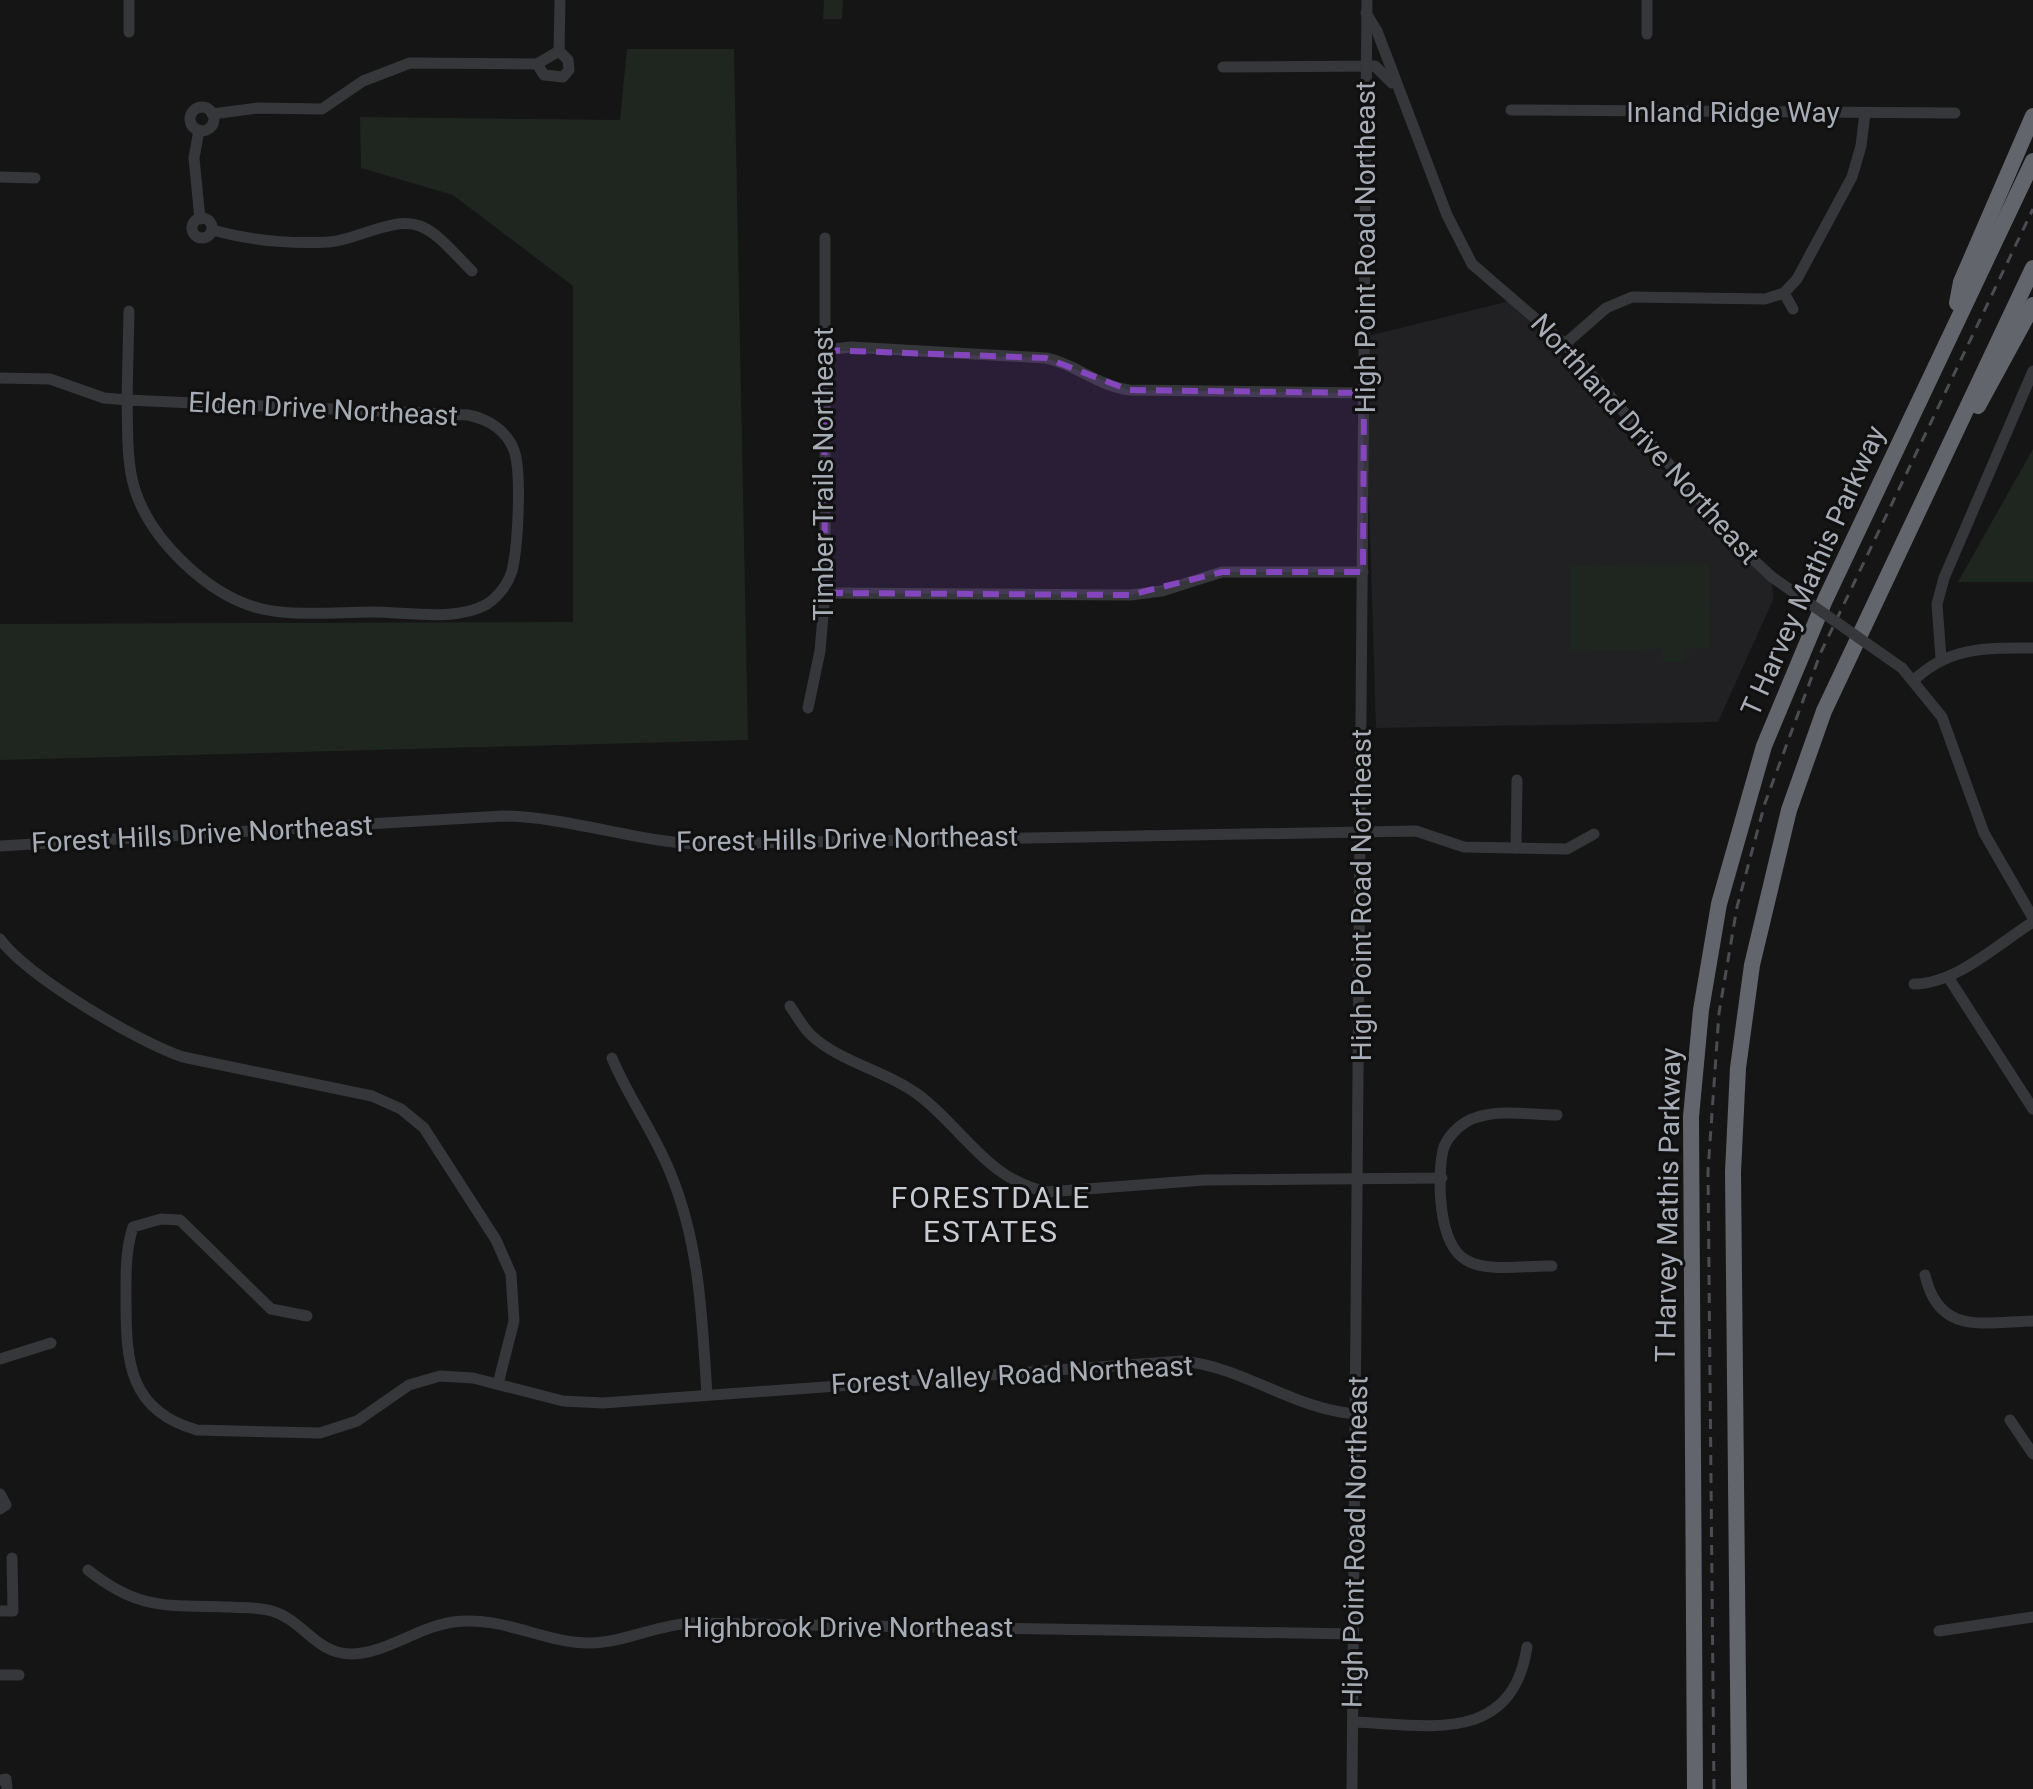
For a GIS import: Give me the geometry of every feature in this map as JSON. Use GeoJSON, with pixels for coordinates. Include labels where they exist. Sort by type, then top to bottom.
{"type":"FeatureCollection","features":[{"type":"Feature","properties":{"kind":"highway"},"geometry":{"type":"LineString","coordinates":[[1954,324],[1961,282],[2033,116]]}},
{"type":"Feature","properties":{"kind":"highway","name":"T Harvey Mathis Parkway"},"geometry":{"type":"LineString","coordinates":[[1695,1789],[1690,1170],[1695,1065],[1709,956],[1732,849],[1779,707],[1814,623],[2033,161]]}},
{"type":"Feature","properties":{"kind":"highway"},"geometry":{"type":"LineString","coordinates":[[1739,1789],[1733,1172],[1744,1016],[1762,913],[1793,797],[1839,675],[2033,268]]}},
{"type":"Feature","properties":{"kind":"highway"},"geometry":{"type":"LineString","coordinates":[[1889,569],[2033,305]]}},
{"type":"Feature","properties":{"kind":"street"},"geometry":{"type":"LineString","coordinates":[[129,0],[129,32]]}},
{"type":"Feature","properties":{"kind":"street"},"geometry":{"type":"LineString","coordinates":[[537,64],[544,75],[563,77],[569,70],[568,60],[559,51],[560,0]]}},
{"type":"Feature","properties":{"kind":"street","name":"Northland Drive Northeast"},"geometry":{"type":"LineString","coordinates":[[1364,0],[1366,13],[1377,31],[1395,87],[1447,215],[1472,264],[1565,344],[1746,553],[1772,577],[1902,668],[1942,717],[1984,833],[2033,920]]}},
{"type":"Feature","properties":{"kind":"street"},"geometry":{"type":"LineString","coordinates":[[1647,0],[1647,34]]}},
{"type":"Feature","properties":{"kind":"street","name":"High Point Road Northeast"},"geometry":{"type":"LineString","coordinates":[[1352,1789],[1366,13]]}},
{"type":"Feature","properties":{"kind":"street"},"geometry":{"type":"LineString","coordinates":[[212,114],[258,108],[322,109],[377,75],[423,60],[537,64],[559,51]]}},
{"type":"Feature","properties":{"kind":"street"},"geometry":{"type":"LineString","coordinates":[[1223,67],[1375,66],[1395,87]]}},
{"type":"Feature","properties":{"kind":"street"},"geometry":{"type":"LineString","coordinates":[[206,108],[212,114],[211,126],[199,130],[190,122],[194,110],[206,108]]}},
{"type":"Feature","properties":{"kind":"street","name":"Inland Ridge Way"},"geometry":{"type":"LineString","coordinates":[[1511,110],[1955,113]]}},
{"type":"Feature","properties":{"kind":"street"},"geometry":{"type":"LineString","coordinates":[[1565,344],[1606,308],[1632,297],[1765,299],[1784,293],[1797,279],[1852,177],[1861,146],[1865,113]]}},
{"type":"Feature","properties":{"kind":"street"},"geometry":{"type":"LineString","coordinates":[[199,130],[194,158],[200,219],[210,222],[212,230],[240,237],[327,242],[400,225],[416,225],[426,229],[472,271]]}},
{"type":"Feature","properties":{"kind":"street"},"geometry":{"type":"LineString","coordinates":[[0,177],[35,178]]}},
{"type":"Feature","properties":{"kind":"street","name":"Timber Trails Northeast"},"geometry":{"type":"LineString","coordinates":[[808,708],[820,651],[825,593],[825,238]]}},
{"type":"Feature","properties":{"kind":"street"},"geometry":{"type":"LineString","coordinates":[[1784,293],[1793,309]]}},
{"type":"Feature","properties":{"kind":"street"},"geometry":{"type":"LineString","coordinates":[[127,400],[129,311]]}},
{"type":"Feature","properties":{"kind":"street"},"geometry":{"type":"LineString","coordinates":[[824,350],[851,347],[1046,358],[1069,364],[1106,385],[1129,390],[1364,393]]}},
{"type":"Feature","properties":{"kind":"street"},"geometry":{"type":"LineString","coordinates":[[1941,658],[1937,604],[1944,578],[2033,371]]}},
{"type":"Feature","properties":{"kind":"street","name":"Elden Drive Northeast"},"geometry":{"type":"LineString","coordinates":[[0,378],[50,379],[104,398],[127,400],[468,415],[485,419],[507,437],[517,462],[513,560],[508,581],[489,603],[460,612],[283,612],[234,599],[198,575],[161,537],[144,512],[130,467],[127,400]]}},
{"type":"Feature","properties":{"kind":"street"},"geometry":{"type":"LineString","coordinates":[[825,593],[1130,595],[1162,591],[1222,572],[1363,572]]}},
{"type":"Feature","properties":{"kind":"street"},"geometry":{"type":"LineString","coordinates":[[1913,681],[1941,658],[1976,648],[2033,648]]}},
{"type":"Feature","properties":{"kind":"street"},"geometry":{"type":"LineString","coordinates":[[1516,848],[1517,780]]}},
{"type":"Feature","properties":{"kind":"street","name":"Forest Hills Drive Northeast"},"geometry":{"type":"LineString","coordinates":[[0,846],[503,816],[541,818],[645,838],[697,844],[1416,831],[1464,847],[1567,849],[1594,834]]}},
{"type":"Feature","properties":{"kind":"street"},"geometry":{"type":"LineString","coordinates":[[1914,984],[1932,984],[1948,977],[2033,920]]}},
{"type":"Feature","properties":{"kind":"street"},"geometry":{"type":"LineString","coordinates":[[0,939],[24,963],[156,1048],[183,1057],[372,1096],[413,1118],[438,1146],[496,1240],[511,1274],[514,1321],[498,1384]]}},
{"type":"Feature","properties":{"kind":"street"},"geometry":{"type":"LineString","coordinates":[[1948,977],[2033,1109]]}},
{"type":"Feature","properties":{"kind":"street"},"geometry":{"type":"LineString","coordinates":[[790,1006],[811,1035],[830,1049],[897,1080],[945,1117],[993,1169],[1030,1188],[1047,1192],[1205,1180],[1442,1178]]}},
{"type":"Feature","properties":{"kind":"street"},"geometry":{"type":"LineString","coordinates":[[612,1058],[655,1135],[689,1224],[696,1259],[707,1395]]}},
{"type":"Feature","properties":{"kind":"street"},"geometry":{"type":"LineString","coordinates":[[1552,1266],[1478,1265],[1465,1260],[1452,1248],[1443,1231],[1442,1178],[1443,1149],[1452,1133],[1464,1123],[1491,1114],[1557,1115]]}},
{"type":"Feature","properties":{"kind":"street","name":"Forest Valley Road Northeast"},"geometry":{"type":"LineString","coordinates":[[307,1316],[271,1309],[180,1220],[161,1219],[133,1227],[126,1251],[129,1365],[141,1393],[151,1406],[180,1425],[197,1430],[320,1433],[357,1421],[394,1392],[422,1380],[457,1376],[581,1403],[1182,1361],[1224,1368],[1301,1404],[1356,1414]]}},
{"type":"Feature","properties":{"kind":"street"},"geometry":{"type":"LineString","coordinates":[[1925,1275],[1930,1294],[1948,1316],[1962,1322],[2033,1321]]}},
{"type":"Feature","properties":{"kind":"street"},"geometry":{"type":"LineString","coordinates":[[0,1359],[51,1343]]}},
{"type":"Feature","properties":{"kind":"street"},"geometry":{"type":"LineString","coordinates":[[2010,1420],[2033,1454]]}},
{"type":"Feature","properties":{"kind":"street"},"geometry":{"type":"LineString","coordinates":[[0,1494],[3,1507]]}},
{"type":"Feature","properties":{"kind":"street"},"geometry":{"type":"LineString","coordinates":[[0,1611],[13,1611],[12,1558]]}},
{"type":"Feature","properties":{"kind":"street","name":"Highbrook Drive Northeast"},"geometry":{"type":"LineString","coordinates":[[88,1570],[128,1598],[148,1604],[269,1610],[290,1619],[320,1646],[345,1654],[369,1651],[436,1625],[470,1621],[499,1623],[588,1643],[691,1623],[1353,1634]]}},
{"type":"Feature","properties":{"kind":"street"},"geometry":{"type":"LineString","coordinates":[[1939,1631],[2033,1617]]}},
{"type":"Feature","properties":{"kind":"street"},"geometry":{"type":"LineString","coordinates":[[1353,1722],[1462,1723],[1484,1718],[1513,1693],[1523,1669],[1527,1647]]}},
{"type":"Feature","properties":{"kind":"street"},"geometry":{"type":"LineString","coordinates":[[0,1675],[19,1675]]}},
{"type":"Feature","properties":{"kind":"street"},"geometry":{"type":"LineString","coordinates":[[0,1780],[6,1779],[7,1789]]}},
{"type":"Feature","properties":{"kind":"highlighted area"},"geometry":{"type":"Polygon","coordinates":[[[824,350],[1046,358],[1129,390],[1364,393],[1363,572],[1222,572],[1130,595],[825,593],[824,350]]]}},
{"type":"Feature","properties":{"kind":"shaded area"},"geometry":{"type":"Polygon","coordinates":[[[824,0],[843,0],[842,19],[823,19],[824,0]]]}},
{"type":"Feature","properties":{"kind":"shaded area"},"geometry":{"type":"Polygon","coordinates":[[[627,49],[734,49],[748,740],[0,760],[0,624],[573,622],[573,286],[453,195],[361,168],[360,117],[620,120],[627,49]]]}},
{"type":"Feature","properties":{"kind":"shaded area"},"geometry":{"type":"Polygon","coordinates":[[[1514,300],[1631,439],[1772,577],[1773,600],[1718,722],[1376,728],[1364,337],[1514,300]]]}},
{"type":"Feature","properties":{"kind":"shaded area"},"geometry":{"type":"Polygon","coordinates":[[[2033,449],[2033,582],[1958,582],[2033,449]]]}},
{"type":"Feature","properties":{"kind":"shaded area"},"geometry":{"type":"Polygon","coordinates":[[[1709,564],[1711,648],[1684,649],[1684,662],[1663,662],[1662,649],[1570,652],[1570,565],[1709,564]]]}},
{"type":"Feature","properties":{"kind":"railway"},"geometry":{"type":"LineString","coordinates":[[1714,1789],[1708,1171],[1719,1013],[1737,907],[1765,803],[1821,652],[2033,209]]}},
{"type":"Feature","properties":{"kind":"district","name":"FORESTDALE ESTATES"},"geometry":{"type":"Point","coordinates":[991,1214]}}]}
